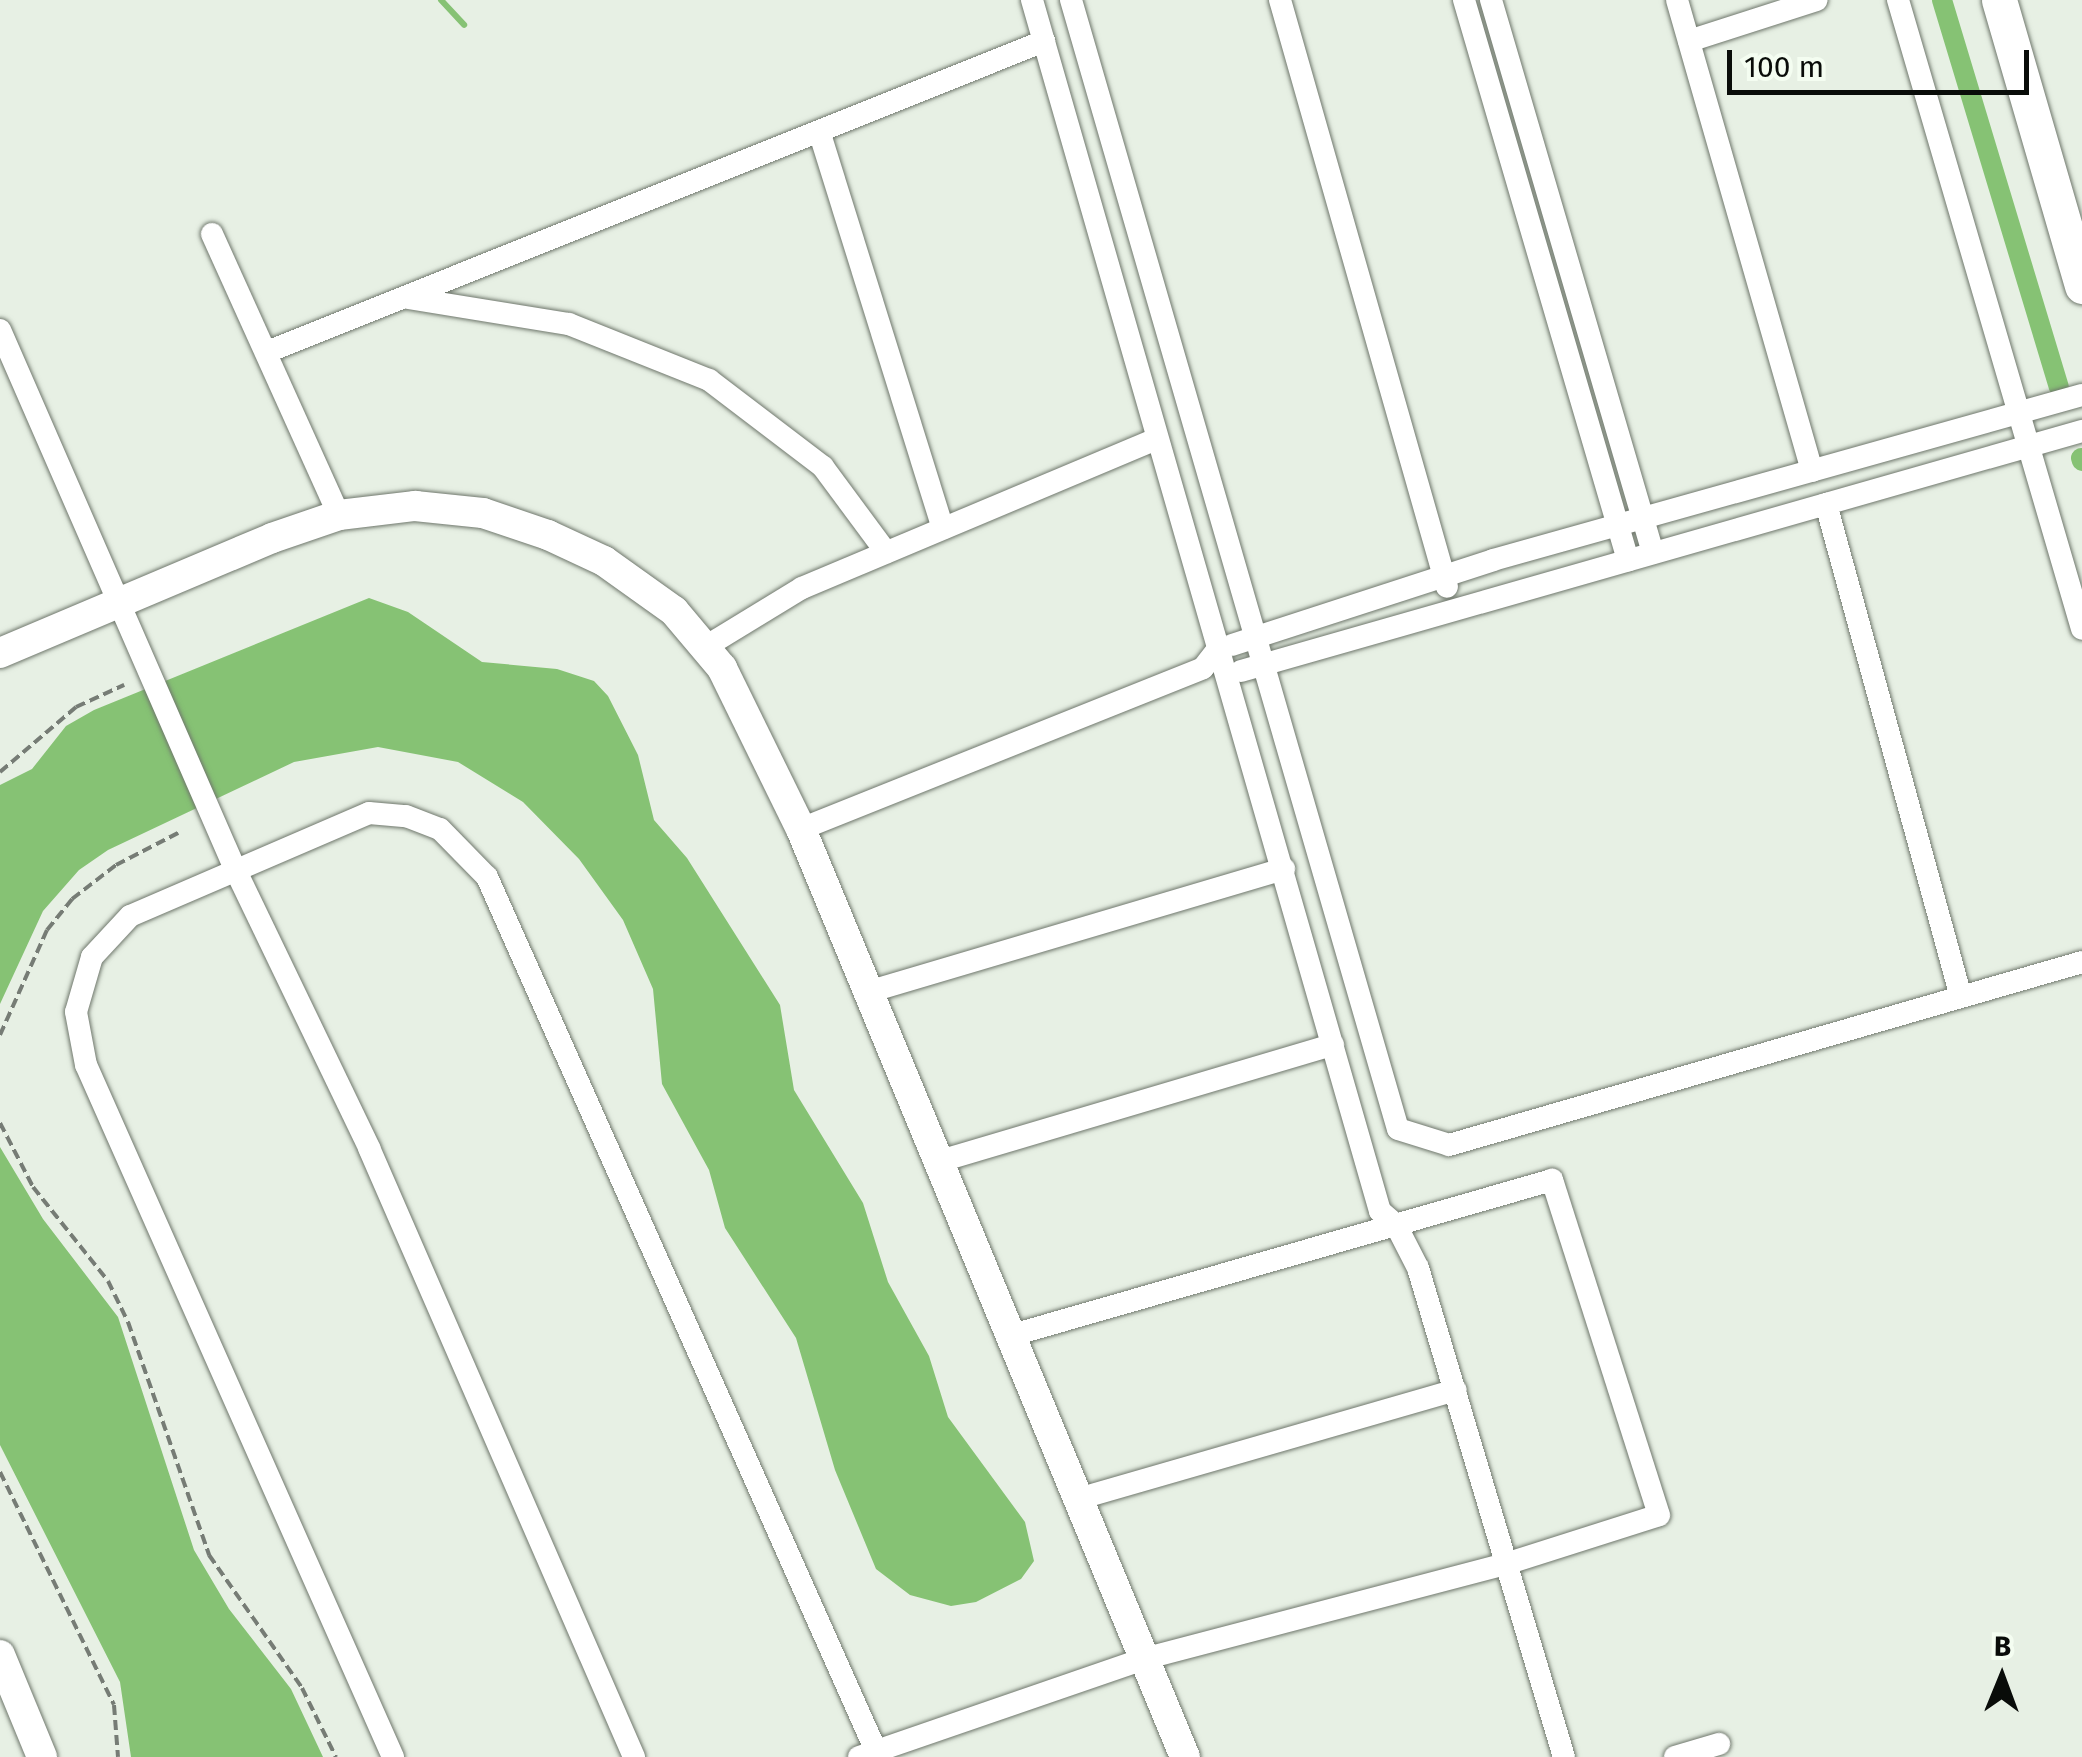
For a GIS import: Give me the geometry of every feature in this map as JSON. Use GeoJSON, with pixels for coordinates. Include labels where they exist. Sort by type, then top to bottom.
{"type":"FeatureCollection","features":[{"type":"Feature","properties":{"kind":"main road"},"geometry":{"type":"LineString","coordinates":[[2000,0],[2082,286]]}},
{"type":"Feature","properties":{"kind":"street"},"geometry":{"type":"LineString","coordinates":[[1032,0],[1156,439],[1230,662],[1398,1129],[1449,1145],[2082,962]]}},
{"type":"Feature","properties":{"kind":"street"},"geometry":{"type":"LineString","coordinates":[[1071,0],[1256,636]]}},
{"type":"Feature","properties":{"kind":"street"},"geometry":{"type":"LineString","coordinates":[[1280,0],[1453,610]]}},
{"type":"Feature","properties":{"kind":"street"},"geometry":{"type":"LineString","coordinates":[[1464,0],[1628,560]]}},
{"type":"Feature","properties":{"kind":"street"},"geometry":{"type":"LineString","coordinates":[[1491,0],[1653,553]]}},
{"type":"Feature","properties":{"kind":"street"},"geometry":{"type":"LineString","coordinates":[[1677,0],[1817,470],[1830,502],[1961,997]]}},
{"type":"Feature","properties":{"kind":"street"},"geometry":{"type":"LineString","coordinates":[[1898,0],[2082,629]]}},
{"type":"Feature","properties":{"kind":"street"},"geometry":{"type":"LineString","coordinates":[[1688,40],[1812,1]]}},
{"type":"Feature","properties":{"kind":"street"},"geometry":{"type":"LineString","coordinates":[[267,352],[820,134],[1044,41]]}},
{"type":"Feature","properties":{"kind":"street"},"geometry":{"type":"LineString","coordinates":[[1498,116],[1522,108]]}},
{"type":"Feature","properties":{"kind":"street"},"geometry":{"type":"LineString","coordinates":[[820,134],[943,528]]}},
{"type":"Feature","properties":{"kind":"street"},"geometry":{"type":"LineString","coordinates":[[212,234],[339,515]]}},
{"type":"Feature","properties":{"kind":"street"},"geometry":{"type":"LineString","coordinates":[[1552,302],[1576,295]]}},
{"type":"Feature","properties":{"kind":"street"},"geometry":{"type":"LineString","coordinates":[[404,298],[569,324],[709,380],[823,466],[886,552]]}},
{"type":"Feature","properties":{"kind":"street"},"geometry":{"type":"LineString","coordinates":[[0,330],[121,600],[235,869],[370,1148],[634,1757]]}},
{"type":"Feature","properties":{"kind":"street"},"geometry":{"type":"LineString","coordinates":[[1230,662],[1256,636],[1445,576],[2082,395]]}},
{"type":"Feature","properties":{"kind":"street"},"geometry":{"type":"LineString","coordinates":[[801,829],[1230,662],[1453,610],[2082,431]]}},
{"type":"Feature","properties":{"kind":"street"},"geometry":{"type":"LineString","coordinates":[[707,646],[802,588],[1156,439]]}},
{"type":"Feature","properties":{"kind":"street"},"geometry":{"type":"LineString","coordinates":[[0,653],[121,600],[339,515],[415,506],[510,520],[604,561],[674,611],[707,646],[801,829],[1185,1757]]}},
{"type":"Feature","properties":{"kind":"street"},"geometry":{"type":"LineString","coordinates":[[1230,662],[1380,1210],[1396,1225],[1418,1268],[1564,1757]]}},
{"type":"Feature","properties":{"kind":"street"},"geometry":{"type":"LineString","coordinates":[[393,1757],[80,1042],[79,989],[110,934],[130,916],[369,813],[425,821],[478,861],[868,1754],[1143,1659],[1509,1564],[1659,1515],[1571,1224],[1552,1180],[1009,1336]]}},
{"type":"Feature","properties":{"kind":"street"},"geometry":{"type":"LineString","coordinates":[[868,992],[1284,869]]}},
{"type":"Feature","properties":{"kind":"street"},"geometry":{"type":"LineString","coordinates":[[937,1162],[1333,1045]]}},
{"type":"Feature","properties":{"kind":"street"},"geometry":{"type":"LineString","coordinates":[[1078,1499],[1456,1390]]}},
{"type":"Feature","properties":{"kind":"street"},"geometry":{"type":"LineString","coordinates":[[0,1654],[42,1757]]}},
{"type":"Feature","properties":{"kind":"street"},"geometry":{"type":"LineString","coordinates":[[1675,1757],[1719,1744]]}},
{"type":"Feature","properties":{"kind":"path"},"geometry":{"type":"LineString","coordinates":[[0,772],[76,708],[124,685]]}},
{"type":"Feature","properties":{"kind":"path"},"geometry":{"type":"LineString","coordinates":[[0,1035],[47,930],[72,899],[116,865],[178,833]]}},
{"type":"Feature","properties":{"kind":"path"},"geometry":{"type":"LineString","coordinates":[[0,1123],[33,1187],[113,1291],[208,1555],[302,1688],[336,1757]]}},
{"type":"Feature","properties":{"kind":"path"},"geometry":{"type":"LineString","coordinates":[[0,1472],[114,1705],[118,1757]]}},
{"type":"Feature","properties":{"kind":"shaded area"},"geometry":{"type":"Polygon","coordinates":[[[369,598],[408,612],[482,662],[557,669],[594,681],[608,696],[638,755],[654,820],[687,858],[780,1005],[794,1090],[863,1203],[888,1282],[929,1356],[948,1417],[1025,1522],[1034,1561],[1021,1579],[976,1602],[951,1606],[910,1595],[876,1569],[835,1470],[796,1338],[725,1228],[709,1170],[662,1084],[653,989],[623,920],[579,859],[523,802],[458,762],[378,747],[294,762],[108,850],[79,870],[43,911],[0,1004],[0,785],[32,769],[66,726],[94,710],[369,598]]]}},
{"type":"Feature","properties":{"kind":"shaded area"},"geometry":{"type":"Polygon","coordinates":[[[0,1147],[43,1219],[118,1317],[194,1550],[229,1609],[291,1689],[323,1757],[131,1757],[120,1682],[0,1445],[0,1147]]]}},
{"type":"Feature","properties":{"kind":"waterway"},"geometry":{"type":"LineString","coordinates":[[441,0],[464,25]]}},
{"type":"Feature","properties":{"kind":"waterway"},"geometry":{"type":"LineString","coordinates":[[1942,0],[2059,387]]}}]}
